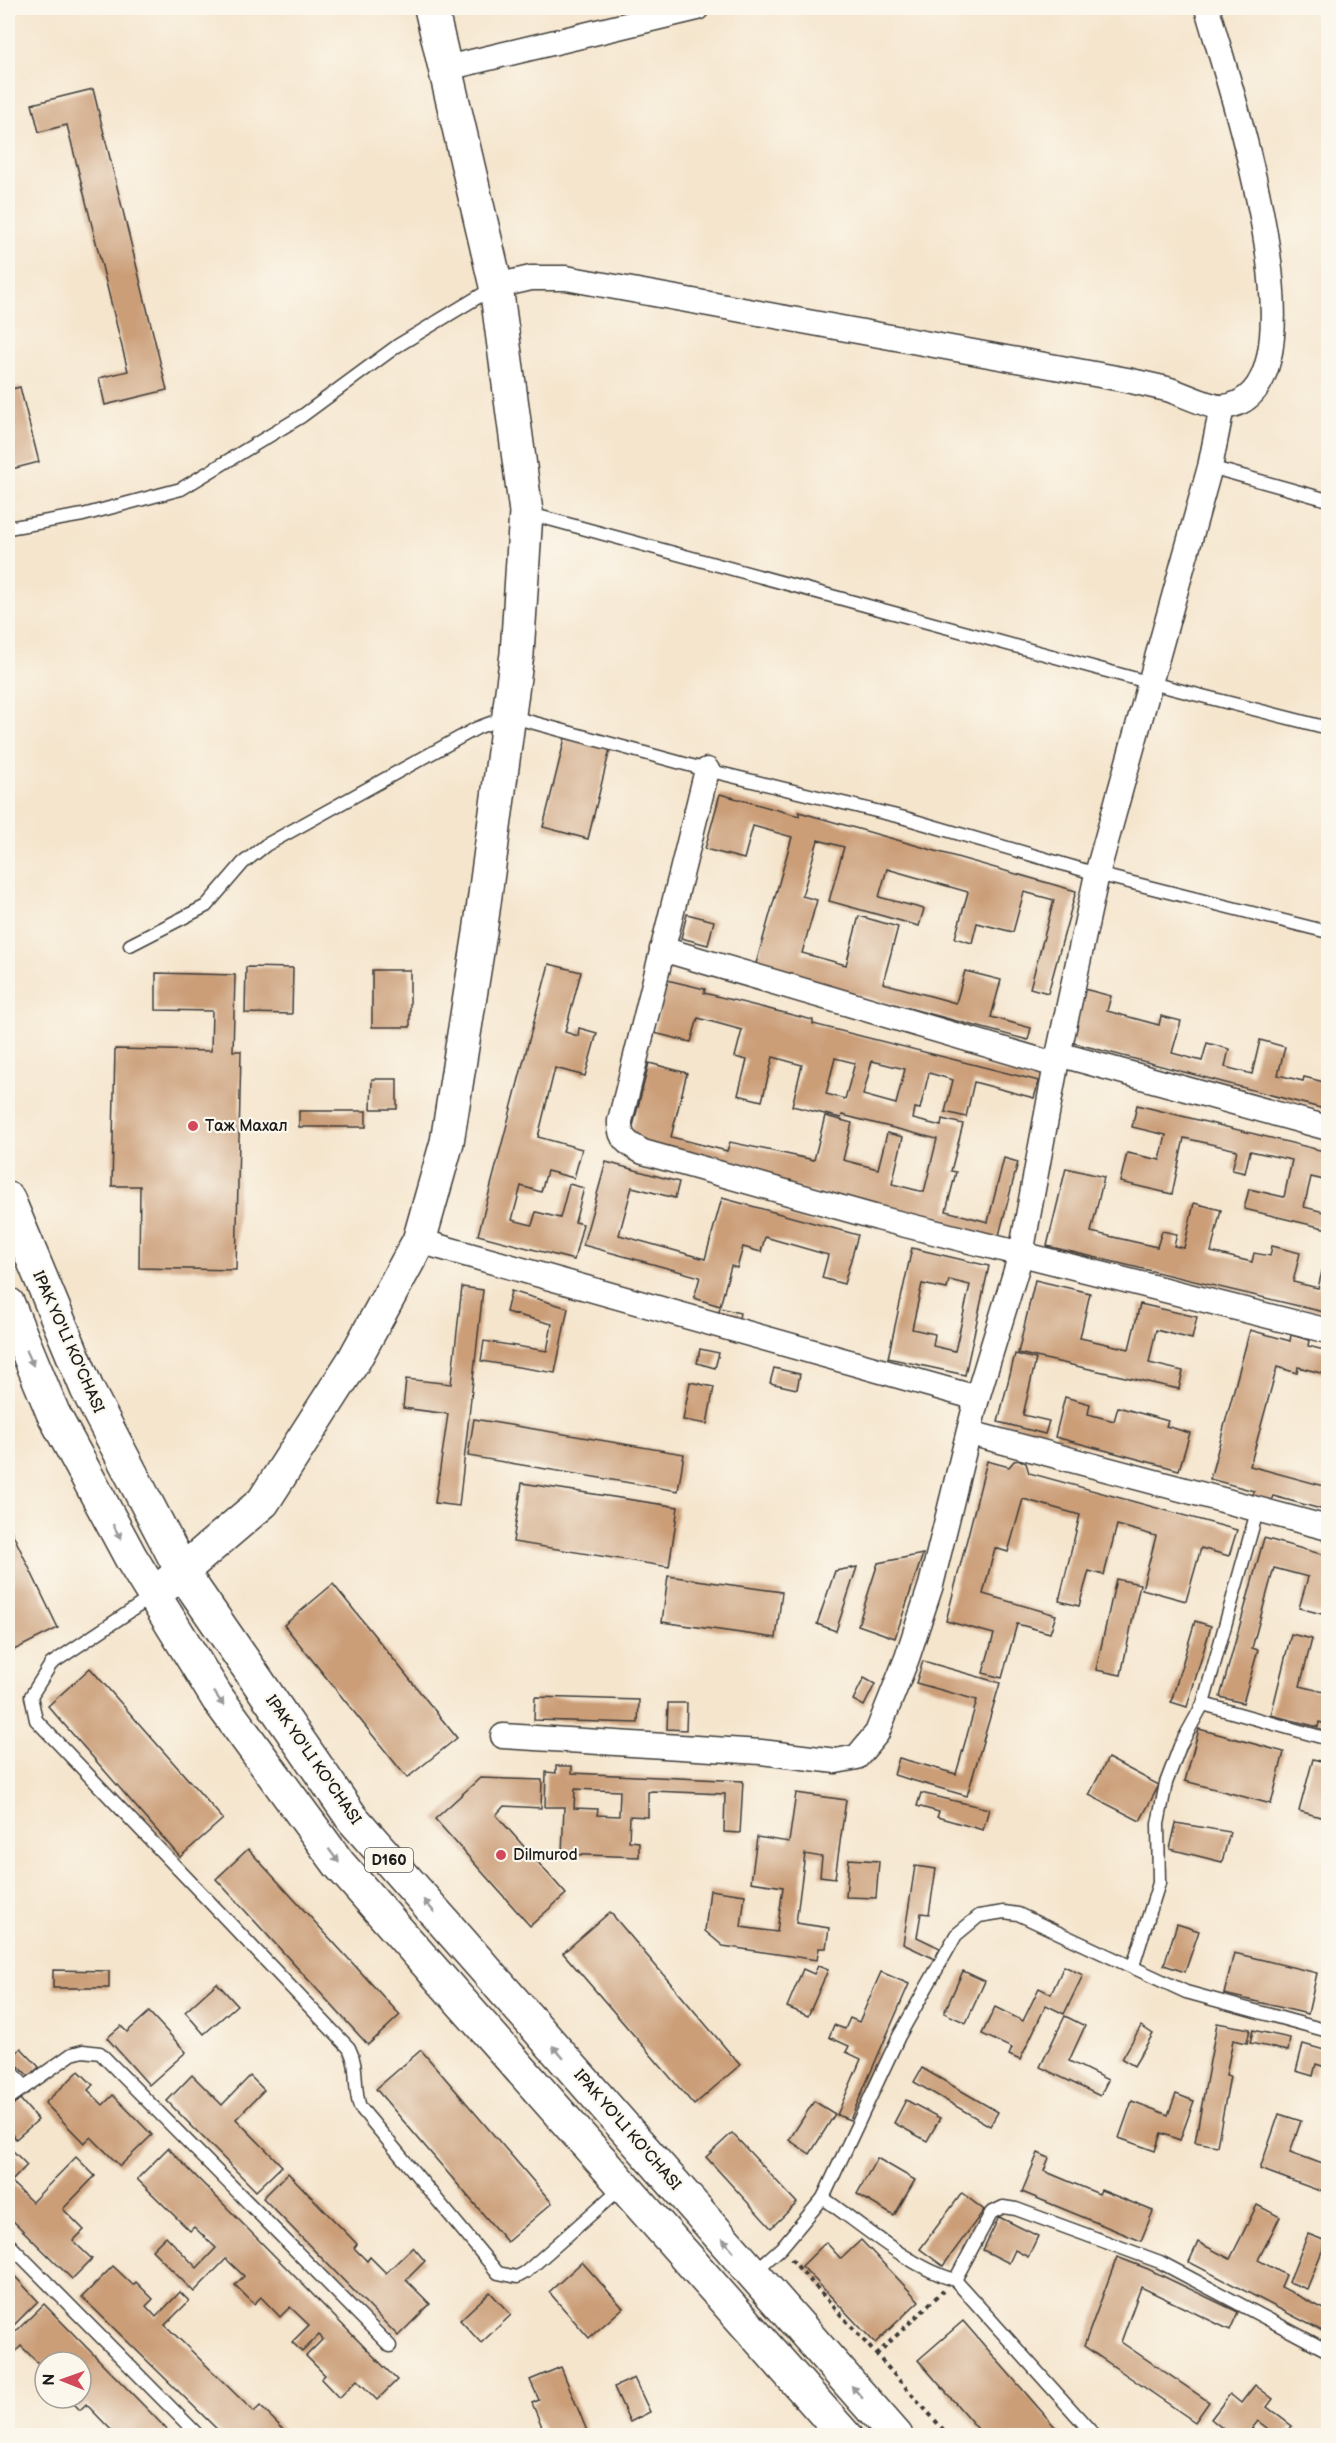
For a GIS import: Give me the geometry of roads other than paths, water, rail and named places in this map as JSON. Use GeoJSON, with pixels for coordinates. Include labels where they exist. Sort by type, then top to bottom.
{"type":"FeatureCollection","features":[{"type":"Feature","properties":{"kind":"main road"},"geometry":{"type":"LineString","coordinates":[[154,1595],[183,1573],[262,1502],[354,1360],[418,1241],[447,1142],[480,933],[509,716],[520,623],[526,512],[496,286],[447,68],[431,8]]}},
{"type":"Feature","properties":{"kind":"main road","name":"IPAK YO'LI KO'CHASI"},"geometry":{"type":"LineString","coordinates":[[8,1199],[87,1389],[183,1573],[352,1818],[896,2436]]}},
{"type":"Feature","properties":{"kind":"main road","name":"D160"},"geometry":{"type":"LineString","coordinates":[[8,1304],[53,1413],[154,1595],[218,1699],[339,1864],[845,2436]]}},
{"type":"Feature","properties":{"kind":"street"},"geometry":{"type":"LineString","coordinates":[[447,68],[618,17],[697,8]]}},
{"type":"Feature","properties":{"kind":"street"},"geometry":{"type":"LineString","coordinates":[[496,286],[544,277],[577,280],[1127,380],[1166,389],[1222,407],[1248,398],[1260,385],[1271,341],[1272,296],[1267,232],[1253,168],[1207,8]]}},
{"type":"Feature","properties":{"kind":"street"},"geometry":{"type":"LineString","coordinates":[[504,1736],[761,1752],[836,1761],[857,1757],[877,1733],[907,1658],[931,1585],[977,1398],[1021,1254],[1057,1060],[1097,874],[1210,467],[1222,407]]}},
{"type":"Feature","properties":{"kind":"street"},"geometry":{"type":"LineString","coordinates":[[707,770],[620,1121],[619,1132],[624,1141],[643,1152],[746,1182],[1329,1331]]}},
{"type":"Feature","properties":{"kind":"street"},"geometry":{"type":"LineString","coordinates":[[662,949],[1057,1060],[1329,1128]]}},
{"type":"Feature","properties":{"kind":"street"},"geometry":{"type":"LineString","coordinates":[[418,1241],[977,1398]]}},
{"type":"Feature","properties":{"kind":"street"},"geometry":{"type":"LineString","coordinates":[[970,1433],[1329,1528]]}},
{"type":"Feature","properties":{"kind":"lane"},"geometry":{"type":"LineString","coordinates":[[8,528],[83,515],[181,489],[302,416],[398,346],[496,286]]}},
{"type":"Feature","properties":{"kind":"lane"},"geometry":{"type":"LineString","coordinates":[[1210,467],[1329,500]]}},
{"type":"Feature","properties":{"kind":"lane"},"geometry":{"type":"LineString","coordinates":[[526,512],[1151,683],[1329,728]]}},
{"type":"Feature","properties":{"kind":"lane"},"geometry":{"type":"LineString","coordinates":[[130,945],[206,906],[243,863],[266,844],[477,728],[509,716],[707,770],[905,818],[1097,874],[1329,932]]}},
{"type":"Feature","properties":{"kind":"lane"},"geometry":{"type":"LineString","coordinates":[[1133,1966],[1159,1883],[1158,1824],[1166,1783],[1179,1746],[1203,1704],[1258,1509]]}},
{"type":"Feature","properties":{"kind":"lane"},"geometry":{"type":"LineString","coordinates":[[154,1595],[51,1664],[31,1696],[36,1720],[349,2048],[354,2057],[355,2088],[360,2107],[498,2273],[506,2277],[517,2277],[526,2272],[623,2185]]}},
{"type":"Feature","properties":{"kind":"lane"},"geometry":{"type":"LineString","coordinates":[[1203,1704],[1329,1739]]}},
{"type":"Feature","properties":{"kind":"lane"},"geometry":{"type":"LineString","coordinates":[[753,2273],[781,2248],[823,2198],[899,2036],[956,1935],[979,1916],[1004,1912],[1018,1914],[1186,1992],[1329,2031]]}},
{"type":"Feature","properties":{"kind":"lane"},"geometry":{"type":"LineString","coordinates":[[8,2099],[72,2054],[83,2051],[100,2053],[390,2346]]}},
{"type":"Feature","properties":{"kind":"lane"},"geometry":{"type":"LineString","coordinates":[[8,2067],[25,2087]]}},
{"type":"Feature","properties":{"kind":"lane"},"geometry":{"type":"LineString","coordinates":[[823,2198],[933,2273],[955,2280],[1095,2436]]}},
{"type":"Feature","properties":{"kind":"lane"},"geometry":{"type":"LineString","coordinates":[[955,2280],[991,2213],[1003,2207],[1016,2209],[1160,2262],[1329,2351]]}},
{"type":"Feature","properties":{"kind":"lane"},"geometry":{"type":"LineString","coordinates":[[8,2243],[199,2436]]}},
{"type":"Feature","properties":{"kind":"place","name":"Таж Махал"},"geometry":{"type":"Point","coordinates":[193,1126]}},
{"type":"Feature","properties":{"kind":"place","name":"Dilmurod"},"geometry":{"type":"Point","coordinates":[501,1855]}}]}
